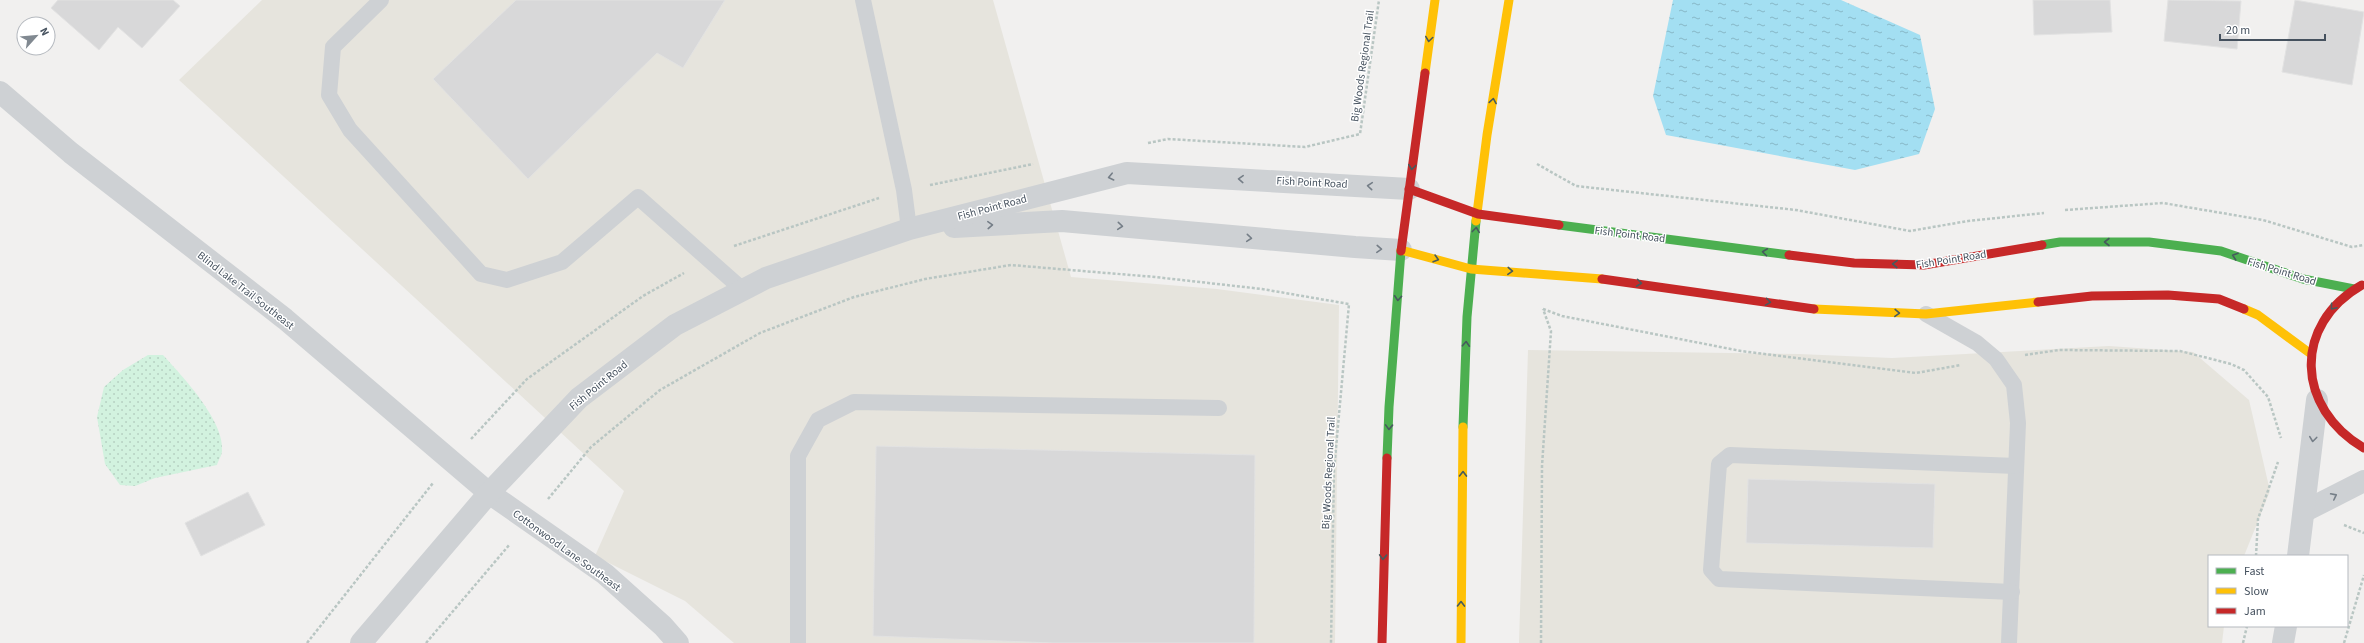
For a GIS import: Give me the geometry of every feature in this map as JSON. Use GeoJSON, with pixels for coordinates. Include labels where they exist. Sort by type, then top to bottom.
{"type":"FeatureCollection","features":[{"type":"Feature","properties":{"kind":"street"},"geometry":{"type":"LineString","coordinates":[[1382,643],[1389,407],[1402,250],[1435,0]]}},
{"type":"Feature","properties":{"kind":"street"},"geometry":{"type":"LineString","coordinates":[[1461,643],[1465,376],[1471,269],[1509,0]]}},
{"type":"Feature","properties":{"kind":"street","name":"Blind Lake Trail Southeast"},"geometry":{"type":"LineString","coordinates":[[0,92],[71,153],[285,319],[489,493]]}},
{"type":"Feature","properties":{"kind":"street","name":"Fish Point Road"},"geometry":{"type":"LineString","coordinates":[[361,643],[489,493],[579,398],[675,325],[766,278],[909,229],[1127,173],[1409,189],[1478,214],[1854,263],[1924,265],[2060,242],[2149,242],[2220,251],[2303,279],[2354,288]]}},
{"type":"Feature","properties":{"kind":"street","name":"Fish Point Road"},"geometry":{"type":"LineString","coordinates":[[909,229],[1062,221],[1355,248],[1402,250],[1471,269],[1569,275],[1684,289],[1828,311],[1926,314],[2092,296],[2168,294],[2219,300],[2258,316],[2311,354]]}},
{"type":"Feature","properties":{"kind":"street"},"geometry":{"type":"LineString","coordinates":[[2298,555],[2305,511],[2317,400],[2312,377],[2311,354],[2318,328],[2333,306],[2354,288],[2364,284]]}},
{"type":"Feature","properties":{"kind":"street"},"geometry":{"type":"LineString","coordinates":[[2317,400],[2330,421],[2346,438],[2364,448]]}},
{"type":"Feature","properties":{"kind":"street"},"geometry":{"type":"LineString","coordinates":[[2305,511],[2364,481]]}},
{"type":"Feature","properties":{"kind":"street","name":"Cottonwood Lane Southeast"},"geometry":{"type":"LineString","coordinates":[[489,493],[605,574],[663,626],[678,643]]}},
{"type":"Feature","properties":{"kind":"street"},"geometry":{"type":"LineString","coordinates":[[2283,643],[2286,627]]}},
{"type":"Feature","properties":{"kind":"lane"},"geometry":{"type":"LineString","coordinates":[[381,0],[333,47],[329,95],[350,130],[481,274],[507,280],[562,262],[638,197],[743,290]]}},
{"type":"Feature","properties":{"kind":"lane"},"geometry":{"type":"LineString","coordinates":[[863,0],[904,190],[909,229]]}},
{"type":"Feature","properties":{"kind":"lane"},"geometry":{"type":"LineString","coordinates":[[1926,314],[1977,343],[1996,359],[2014,385],[2018,422],[2009,643]]}},
{"type":"Feature","properties":{"kind":"lane"},"geometry":{"type":"LineString","coordinates":[[798,643],[798,456],[818,420],[854,402],[1219,408]]}},
{"type":"Feature","properties":{"kind":"lane"},"geometry":{"type":"LineString","coordinates":[[2012,592],[1719,579],[1711,570],[1719,464],[1730,455],[2016,466]]}},
{"type":"Feature","properties":{"kind":"path","name":"Big Woods Regional Trail"},"geometry":{"type":"LineString","coordinates":[[1360,134],[1379,0]]}},
{"type":"Feature","properties":{"kind":"path"},"geometry":{"type":"LineString","coordinates":[[1536,164],[1576,186],[1796,210],[1910,231],[1968,221],[2050,212]]}},
{"type":"Feature","properties":{"kind":"path"},"geometry":{"type":"LineString","coordinates":[[2058,211],[2163,203],[2263,220],[2352,247],[2364,244]]}},
{"type":"Feature","properties":{"kind":"path","name":"Big Woods Regional Trail"},"geometry":{"type":"LineString","coordinates":[[529,521],[591,447],[660,390],[760,333],[854,296],[925,279],[1011,265],[1155,277],[1262,289],[1349,304],[1334,470],[1331,643]]}},
{"type":"Feature","properties":{"kind":"path"},"geometry":{"type":"LineString","coordinates":[[1541,643],[1542,466],[1551,331],[1542,309]]}},
{"type":"Feature","properties":{"kind":"path"},"geometry":{"type":"LineString","coordinates":[[426,643],[529,521]]}},
{"type":"Feature","properties":{"kind":"path"},"geometry":{"type":"LineString","coordinates":[[2344,643],[2364,575]]}},
{"type":"Feature","properties":{"kind":"path"},"geometry":{"type":"LineString","coordinates":[[2244,643],[2246,627]]}},
{"type":"Feature","properties":{"kind":"shaded area"},"geometry":{"type":"Polygon","coordinates":[[[262,0],[993,0],[1071,277],[1217,289],[1339,305],[1335,643],[734,643],[685,601],[595,556],[624,491],[179,80],[262,0]]]}},
{"type":"Feature","properties":{"kind":"shaded area"},"geometry":{"type":"Polygon","coordinates":[[[2109,346],[2193,352],[2249,400],[2270,491],[2244,555],[2208,555],[2208,627],[2224,627],[2222,643],[1519,643],[1528,350],[1799,354],[1892,358],[2109,346]]]}},
{"type":"Feature","properties":{"kind":"green space"},"geometry":{"type":"Polygon","coordinates":[[[148,355],[163,355],[201,400],[217,426],[221,439],[222,453],[217,465],[155,478],[135,486],[120,485],[105,464],[97,417],[104,387],[123,370],[148,355]]]}},
{"type":"Feature","properties":{"kind":"water"},"geometry":{"type":"Polygon","coordinates":[[[1673,0],[1841,0],[1920,35],[1935,109],[1919,154],[1855,170],[1666,135],[1653,96],[1673,0]]]}},
{"type":"Feature","properties":{"kind":"building"},"geometry":{"type":"Polygon","coordinates":[[[58,0],[173,0],[180,6],[142,48],[118,27],[99,50],[51,8],[58,0]]]}},
{"type":"Feature","properties":{"kind":"building"},"geometry":{"type":"Polygon","coordinates":[[[516,0],[725,0],[683,68],[657,53],[528,179],[433,79],[516,0]]]}},
{"type":"Feature","properties":{"kind":"building"},"geometry":{"type":"Polygon","coordinates":[[[2033,0],[2110,0],[2112,32],[2034,35],[2033,0]]]}},
{"type":"Feature","properties":{"kind":"building"},"geometry":{"type":"Polygon","coordinates":[[[2168,0],[2241,1],[2237,49],[2164,41],[2168,0]]]}},
{"type":"Feature","properties":{"kind":"building"},"geometry":{"type":"Polygon","coordinates":[[[2295,0],[2364,12],[2352,85],[2282,72],[2295,0]]]}},
{"type":"Feature","properties":{"kind":"building"},"geometry":{"type":"Polygon","coordinates":[[[876,446],[1255,455],[1254,643],[1053,643],[873,636],[876,446]]]}},
{"type":"Feature","properties":{"kind":"building"},"geometry":{"type":"Polygon","coordinates":[[[1748,479],[1935,484],[1933,548],[1746,543],[1748,479]]]}},
{"type":"Feature","properties":{"kind":"building"},"geometry":{"type":"Polygon","coordinates":[[[248,492],[265,525],[201,556],[185,523],[248,492]]]}},
{"type":"Feature","properties":{"kind":"traffic: fast"},"geometry":{"type":"LineString","coordinates":[[1463,427],[1467,317],[1476,221]]}},
{"type":"Feature","properties":{"kind":"traffic: fast"},"geometry":{"type":"LineString","coordinates":[[1559,225],[1789,255]]}},
{"type":"Feature","properties":{"kind":"traffic: fast"},"geometry":{"type":"LineString","coordinates":[[2042,245],[2060,242],[2149,242],[2221,251],[2303,279],[2354,289]]}},
{"type":"Feature","properties":{"kind":"traffic: fast"},"geometry":{"type":"LineString","coordinates":[[1387,458],[1389,407],[1401,251]]}},
{"type":"Feature","properties":{"kind":"traffic: slow"},"geometry":{"type":"LineString","coordinates":[[1425,73],[1435,0]]}},
{"type":"Feature","properties":{"kind":"traffic: slow"},"geometry":{"type":"LineString","coordinates":[[1476,221],[1487,135],[1509,0]]}},
{"type":"Feature","properties":{"kind":"traffic: slow"},"geometry":{"type":"LineString","coordinates":[[1401,250],[1471,269],[1602,279]]}},
{"type":"Feature","properties":{"kind":"traffic: slow"},"geometry":{"type":"LineString","coordinates":[[1814,309],[1926,314],[2038,302]]}},
{"type":"Feature","properties":{"kind":"traffic: slow"},"geometry":{"type":"LineString","coordinates":[[2244,309],[2258,315],[2311,354]]}},
{"type":"Feature","properties":{"kind":"traffic: slow"},"geometry":{"type":"LineString","coordinates":[[1461,643],[1463,427]]}},
{"type":"Feature","properties":{"kind":"traffic: jam"},"geometry":{"type":"LineString","coordinates":[[1401,251],[1425,73]]}},
{"type":"Feature","properties":{"kind":"traffic: jam"},"geometry":{"type":"LineString","coordinates":[[1409,189],[1478,214],[1559,225]]}},
{"type":"Feature","properties":{"kind":"traffic: jam"},"geometry":{"type":"LineString","coordinates":[[1789,255],[1854,263],[1924,265],[2042,245]]}},
{"type":"Feature","properties":{"kind":"traffic: jam"},"geometry":{"type":"LineString","coordinates":[[1602,279],[1814,309]]}},
{"type":"Feature","properties":{"kind":"traffic: jam"},"geometry":{"type":"LineString","coordinates":[[2362,285],[2339,302],[2323,322],[2314,344],[2311,366],[2315,389],[2325,411],[2342,431],[2364,448]]}},
{"type":"Feature","properties":{"kind":"traffic: jam"},"geometry":{"type":"LineString","coordinates":[[2038,302],[2092,296],[2168,295],[2219,299],[2244,309]]}},
{"type":"Feature","properties":{"kind":"traffic: jam"},"geometry":{"type":"LineString","coordinates":[[1382,643],[1387,458]]}}]}
